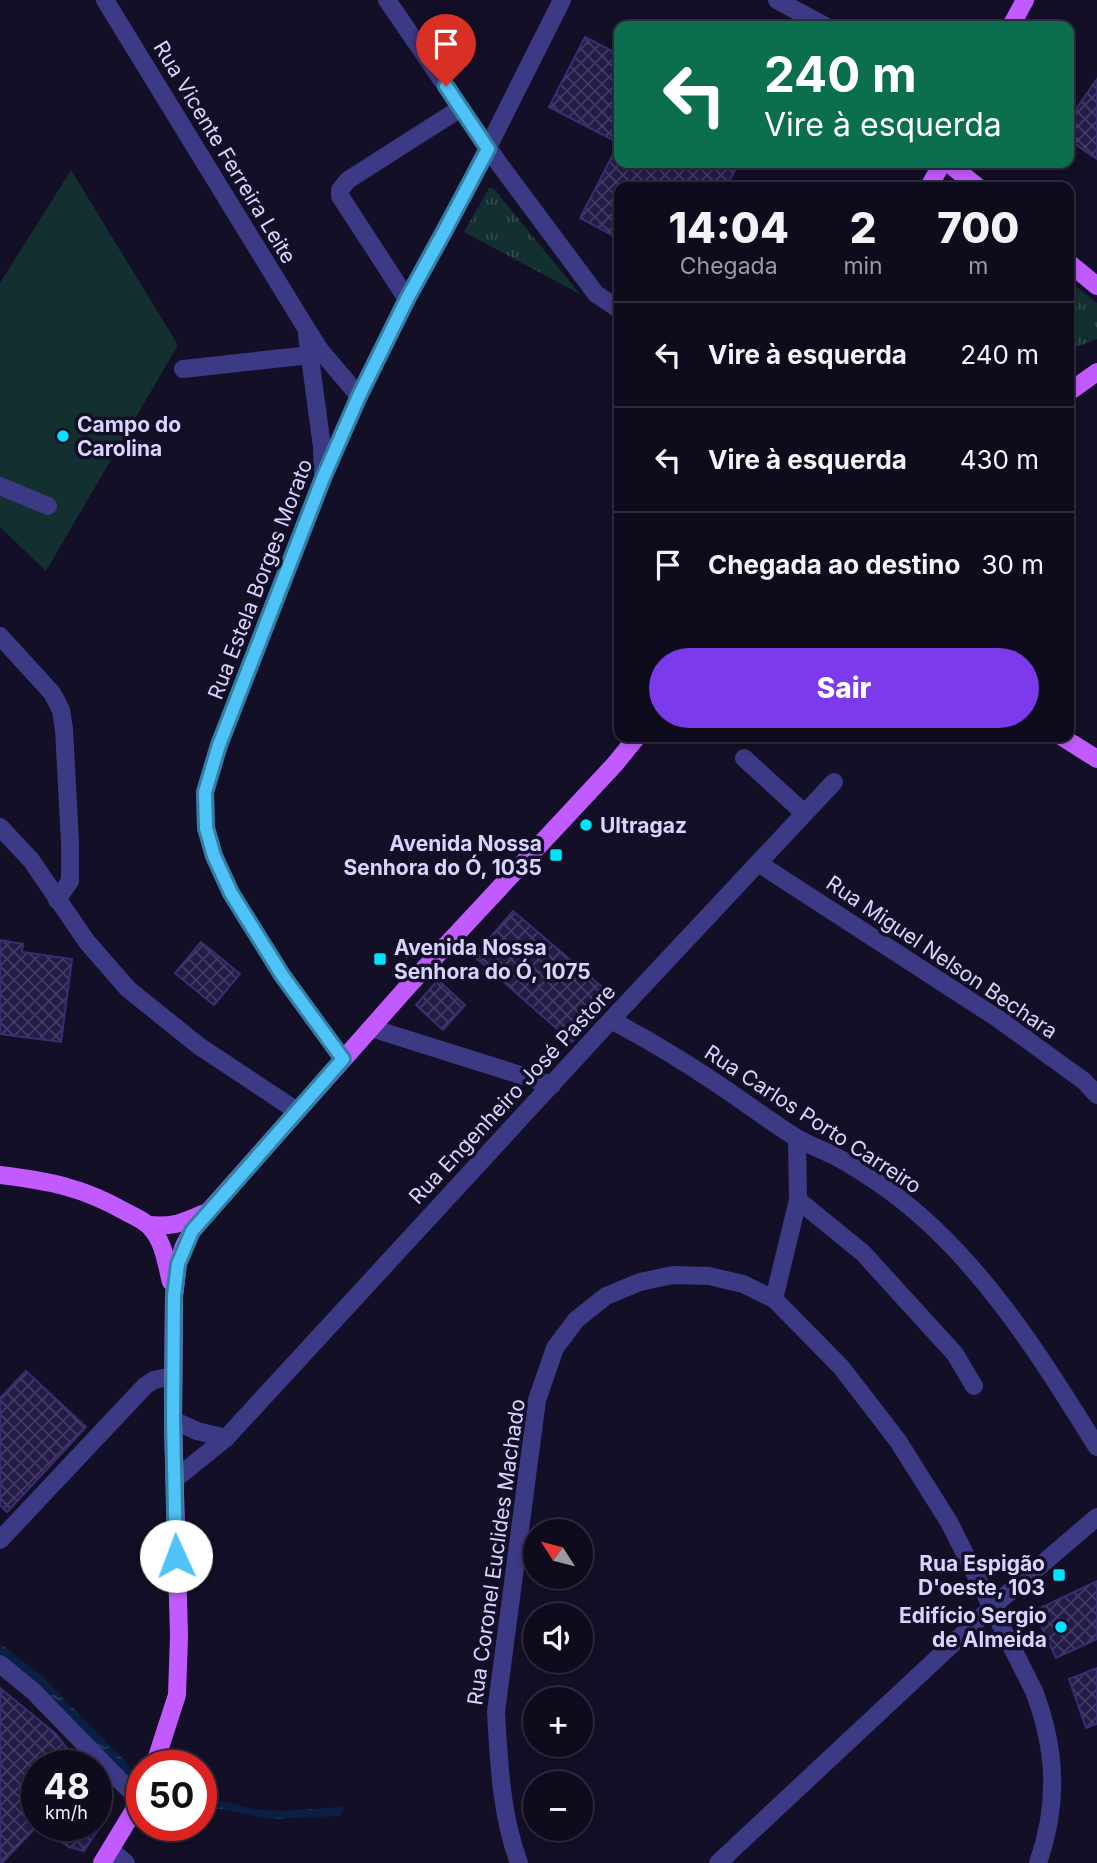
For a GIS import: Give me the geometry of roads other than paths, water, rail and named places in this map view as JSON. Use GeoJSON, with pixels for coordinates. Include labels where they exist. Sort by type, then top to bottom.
{"type":"FeatureCollection","features":[{"type":"Feature","properties":{"kind":"main road"},"geometry":{"type":"LineString","coordinates":[[1014,21],[1025,0]]}},
{"type":"Feature","properties":{"kind":"main road"},"geometry":{"type":"LineString","coordinates":[[954,168],[972,182]]}},
{"type":"Feature","properties":{"kind":"main road"},"geometry":{"type":"LineString","coordinates":[[1074,267],[1097,286]]}},
{"type":"Feature","properties":{"kind":"main road"},"geometry":{"type":"LineString","coordinates":[[1074,388],[1097,372]]}},
{"type":"Feature","properties":{"kind":"main road"},"geometry":{"type":"LineString","coordinates":[[159,1750],[177,1695],[179,1636],[173,1420],[174,1296],[178,1264],[184,1246],[192,1231],[208,1212],[370,1028],[615,764],[632,742]]}},
{"type":"Feature","properties":{"kind":"main road"},"geometry":{"type":"LineString","coordinates":[[1070,742],[1097,759]]}},
{"type":"Feature","properties":{"kind":"main road"},"geometry":{"type":"LineString","coordinates":[[0,1175],[74,1188],[110,1203],[148,1225],[178,1225],[208,1212]]}},
{"type":"Feature","properties":{"kind":"main road"},"geometry":{"type":"LineString","coordinates":[[148,1225],[162,1245],[174,1296]]}},
{"type":"Feature","properties":{"kind":"main road"},"geometry":{"type":"LineString","coordinates":[[107,1857],[126,1825]]}},
{"type":"Feature","properties":{"kind":"street","name":"Rua Vicente Ferreira Leite"},"geometry":{"type":"LineString","coordinates":[[106,0],[306,328],[315,353],[323,478]]}},
{"type":"Feature","properties":{"kind":"street"},"geometry":{"type":"LineString","coordinates":[[387,0],[488,149],[596,293],[614,306]]}},
{"type":"Feature","properties":{"kind":"street","name":"Rua Estela Borges Morato"},"geometry":{"type":"LineString","coordinates":[[343,1059],[282,975],[238,905],[214,856],[206,828],[205,792],[219,745],[323,478],[359,396],[407,299],[488,149],[562,0]]}},
{"type":"Feature","properties":{"kind":"street"},"geometry":{"type":"LineString","coordinates":[[776,0],[816,21]]}},
{"type":"Feature","properties":{"kind":"street"},"geometry":{"type":"LineString","coordinates":[[407,299],[340,196],[340,190],[348,180],[365,168],[461,108]]}},
{"type":"Feature","properties":{"kind":"street"},"geometry":{"type":"LineString","coordinates":[[183,369],[315,353],[359,396]]}},
{"type":"Feature","properties":{"kind":"street"},"geometry":{"type":"LineString","coordinates":[[0,486],[48,506]]}},
{"type":"Feature","properties":{"kind":"street"},"geometry":{"type":"LineString","coordinates":[[0,636],[51,693],[61,710],[70,880],[57,900]]}},
{"type":"Feature","properties":{"kind":"street"},"geometry":{"type":"LineString","coordinates":[[744,758],[804,813]]}},
{"type":"Feature","properties":{"kind":"street","name":"Rua Engenheiro José Pastore"},"geometry":{"type":"LineString","coordinates":[[174,1480],[226,1438],[834,782]]}},
{"type":"Feature","properties":{"kind":"street"},"geometry":{"type":"LineString","coordinates":[[0,827],[31,860],[86,942],[128,989],[199,1046],[297,1111]]}},
{"type":"Feature","properties":{"kind":"street","name":"Rua Miguel Nelson Bechara"},"geometry":{"type":"LineString","coordinates":[[758,863],[997,1018],[1084,1081],[1097,1095]]}},
{"type":"Feature","properties":{"kind":"street","name":"Rua Carlos Porto Carreiro"},"geometry":{"type":"LineString","coordinates":[[611,1020],[714,1081],[797,1138],[833,1156],[888,1190],[914,1211],[969,1265],[1000,1302],[1097,1447]]}},
{"type":"Feature","properties":{"kind":"street"},"geometry":{"type":"LineString","coordinates":[[370,1028],[552,1085]]}},
{"type":"Feature","properties":{"kind":"street"},"geometry":{"type":"LineString","coordinates":[[774,1299],[798,1200],[797,1138]]}},
{"type":"Feature","properties":{"kind":"street"},"geometry":{"type":"LineString","coordinates":[[798,1200],[863,1253],[954,1354],[974,1386]]}},
{"type":"Feature","properties":{"kind":"street","name":"Rua Coronel Euclides Machado"},"geometry":{"type":"LineString","coordinates":[[519,1863],[505,1810],[496,1712],[537,1400],[555,1348],[576,1320],[606,1296],[640,1282],[673,1275],[709,1276],[743,1284],[774,1299],[841,1367],[898,1441],[949,1522],[1034,1691],[1044,1717],[1052,1758],[1053,1800],[1046,1842],[1038,1863]]}},
{"type":"Feature","properties":{"kind":"street"},"geometry":{"type":"LineString","coordinates":[[0,1540],[145,1386],[154,1380],[173,1376]]}},
{"type":"Feature","properties":{"kind":"street"},"geometry":{"type":"LineString","coordinates":[[173,1420],[197,1431],[226,1438]]}},
{"type":"Feature","properties":{"kind":"street"},"geometry":{"type":"LineString","coordinates":[[718,1863],[992,1607],[1097,1517]]}},
{"type":"Feature","properties":{"kind":"street"},"geometry":{"type":"LineString","coordinates":[[0,1664],[33,1691],[126,1784]]}},
{"type":"Feature","properties":{"kind":"street"},"geometry":{"type":"LineString","coordinates":[[107,1857],[126,1863]]}},
{"type":"Feature","properties":{"kind":"water"},"geometry":{"type":"Polygon","coordinates":[[[0,1643],[43,1677],[126,1762],[126,1779],[112,1766],[112,1750],[96,1750],[0,1657],[0,1643]]]}},
{"type":"Feature","properties":{"kind":"water"},"geometry":{"type":"Polygon","coordinates":[[[217,1800],[258,1810],[344,1807],[340,1816],[269,1819],[217,1808],[217,1800]]]}},
{"type":"Feature","properties":{"kind":"place","name":"Campo do Carolina"},"geometry":{"type":"Point","coordinates":[63,436]}},
{"type":"Feature","properties":{"kind":"place","name":"Ultragaz"},"geometry":{"type":"Point","coordinates":[586,825]}},
{"type":"Feature","properties":{"kind":"place","name":"Avenida Nossa Senhora do Ó, 1035"},"geometry":{"type":"Point","coordinates":[556,855]}},
{"type":"Feature","properties":{"kind":"place","name":"Avenida Nossa Senhora do Ó, 1075"},"geometry":{"type":"Point","coordinates":[380,959]}},
{"type":"Feature","properties":{"kind":"place","name":"Rua Espigão D'oeste, 103"},"geometry":{"type":"Point","coordinates":[1059,1575]}},
{"type":"Feature","properties":{"kind":"place","name":"Edifício Sergio de Almeida"},"geometry":{"type":"Point","coordinates":[1061,1627]}}]}
